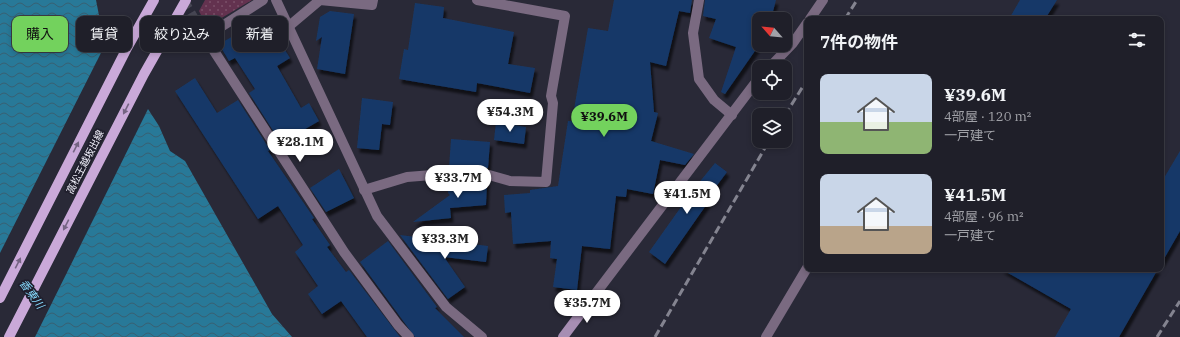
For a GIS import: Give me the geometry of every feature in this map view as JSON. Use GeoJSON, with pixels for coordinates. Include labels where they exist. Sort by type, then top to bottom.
{"type":"FeatureCollection","features":[{"type":"Feature","properties":{"kind":"main road","name":"高松王越坂出線"},"geometry":{"type":"LineString","coordinates":[[0,298],[127,48],[154,0]]}},
{"type":"Feature","properties":{"kind":"main road","name":"高松王越坂出線"},"geometry":{"type":"LineString","coordinates":[[9,337],[144,74],[186,0]]}},
{"type":"Feature","properties":{"kind":"street"},"geometry":{"type":"LineString","coordinates":[[224,25],[263,0]]}},
{"type":"Feature","properties":{"kind":"street"},"geometry":{"type":"LineString","coordinates":[[276,0],[283,16]]}},
{"type":"Feature","properties":{"kind":"street"},"geometry":{"type":"LineString","coordinates":[[373,0],[372,5],[320,0],[288,27],[377,216],[446,307],[482,337]]}},
{"type":"Feature","properties":{"kind":"street"},"geometry":{"type":"LineString","coordinates":[[364,190],[407,177],[446,174],[489,175],[510,181],[546,182],[553,103],[551,96],[565,16],[477,0]]}},
{"type":"Feature","properties":{"kind":"street"},"geometry":{"type":"LineString","coordinates":[[699,0],[693,33],[699,79],[714,100],[732,115]]}},
{"type":"Feature","properties":{"kind":"street"},"geometry":{"type":"LineString","coordinates":[[812,16],[823,0]]}},
{"type":"Feature","properties":{"kind":"street"},"geometry":{"type":"LineString","coordinates":[[777,60],[793,43],[804,27]]}},
{"type":"Feature","properties":{"kind":"street"},"geometry":{"type":"LineString","coordinates":[[215,52],[344,252],[398,325],[409,337]]}},
{"type":"Feature","properties":{"kind":"street"},"geometry":{"type":"LineString","coordinates":[[563,337],[752,88]]}},
{"type":"Feature","properties":{"kind":"street"},"geometry":{"type":"LineString","coordinates":[[766,337],[805,272]]}},
{"type":"Feature","properties":{"kind":"shaded area"},"geometry":{"type":"Polygon","coordinates":[[[205,0],[252,0],[224,17],[202,16],[199,11],[205,0]]]}},
{"type":"Feature","properties":{"kind":"water","name":"香東川"},"geometry":{"type":"Polygon","coordinates":[[[0,0],[96,0],[99,16],[76,16],[76,52],[111,52],[159,126],[170,151],[185,161],[272,314],[292,337],[0,337],[0,0]]]}},
{"type":"Feature","properties":{"kind":"pier"},"geometry":{"type":"Polygon","coordinates":[[[101,52],[114,52],[149,107],[35,337],[0,337],[0,253],[101,52]]]}},
{"type":"Feature","properties":{"kind":"building"},"geometry":{"type":"Polygon","coordinates":[[[614,0],[692,0],[690,13],[679,11],[666,66],[650,62],[654,112],[658,113],[651,141],[694,154],[685,165],[660,160],[653,194],[627,189],[626,197],[616,196],[610,249],[582,246],[577,290],[553,287],[557,259],[550,258],[551,241],[513,244],[511,212],[505,213],[504,195],[530,193],[530,190],[558,186],[568,121],[572,121],[588,28],[608,31],[614,0]]]}},
{"type":"Feature","properties":{"kind":"building"},"geometry":{"type":"Polygon","coordinates":[[[705,0],[776,0],[773,12],[752,12],[752,52],[754,52],[725,94],[721,92],[736,47],[709,38],[716,19],[703,16],[705,0]]]}},
{"type":"Feature","properties":{"kind":"building"},"geometry":{"type":"Polygon","coordinates":[[[1020,0],[1057,0],[1047,16],[1011,16],[1020,0]]]}},
{"type":"Feature","properties":{"kind":"building"},"geometry":{"type":"Polygon","coordinates":[[[415,3],[444,7],[443,18],[514,32],[508,64],[535,68],[530,93],[477,83],[476,92],[399,79],[404,49],[408,50],[415,3]]]}},
{"type":"Feature","properties":{"kind":"building"},"geometry":{"type":"Polygon","coordinates":[[[330,11],[354,14],[345,74],[317,69],[322,37],[316,41],[320,17],[330,11]]]}},
{"type":"Feature","properties":{"kind":"building"},"geometry":{"type":"Polygon","coordinates":[[[232,37],[232,52],[286,52],[290,58],[277,66],[301,108],[309,103],[319,121],[281,143],[249,93],[255,89],[235,58],[229,61],[224,52],[224,41],[232,37]]]}},
{"type":"Feature","properties":{"kind":"building"},"geometry":{"type":"Polygon","coordinates":[[[195,78],[217,113],[238,100],[270,150],[268,151],[314,218],[312,219],[330,245],[327,247],[346,272],[349,270],[400,337],[367,337],[341,301],[322,314],[308,294],[318,286],[295,252],[303,245],[278,206],[258,219],[175,91],[195,78]]]}},
{"type":"Feature","properties":{"kind":"building"},"geometry":{"type":"Polygon","coordinates":[[[362,98],[393,102],[390,125],[382,124],[379,150],[357,148],[362,98]]]}},
{"type":"Feature","properties":{"kind":"building"},"geometry":{"type":"Polygon","coordinates":[[[496,122],[526,127],[524,144],[494,140],[496,122]]]}},
{"type":"Feature","properties":{"kind":"building"},"geometry":{"type":"Polygon","coordinates":[[[451,139],[490,142],[488,168],[449,168],[451,139]]]}},
{"type":"Feature","properties":{"kind":"building"},"geometry":{"type":"Polygon","coordinates":[[[1180,151],[1180,231],[1164,259],[1164,178],[1180,151]]]}},
{"type":"Feature","properties":{"kind":"building"},"geometry":{"type":"Polygon","coordinates":[[[715,163],[727,172],[706,200],[709,201],[665,264],[649,252],[693,190],[715,163]]]}},
{"type":"Feature","properties":{"kind":"building"},"geometry":{"type":"Polygon","coordinates":[[[339,169],[354,198],[326,212],[310,188],[339,169]]]}},
{"type":"Feature","properties":{"kind":"building"},"geometry":{"type":"Polygon","coordinates":[[[449,181],[487,181],[486,205],[450,208],[451,218],[413,222],[450,195],[448,193],[449,181]]]}},
{"type":"Feature","properties":{"kind":"building"},"geometry":{"type":"Polygon","coordinates":[[[400,235],[488,246],[486,262],[444,257],[465,287],[448,299],[400,235]]]}},
{"type":"Feature","properties":{"kind":"building"},"geometry":{"type":"Polygon","coordinates":[[[388,241],[437,307],[435,308],[464,337],[415,337],[360,262],[388,241]]]}},
{"type":"Feature","properties":{"kind":"building"},"geometry":{"type":"Polygon","coordinates":[[[1006,272],[1156,272],[1119,337],[1055,337],[1071,309],[1006,272]]]}},
{"type":"Feature","properties":{"kind":"tunnel"},"geometry":{"type":"LineString","coordinates":[[183,0],[192,16]]}},
{"type":"Feature","properties":{"kind":"railway"},"geometry":{"type":"LineString","coordinates":[[847,16],[857,0]]}},
{"type":"Feature","properties":{"kind":"railway"},"geometry":{"type":"LineString","coordinates":[[789,108],[804,85]]}},
{"type":"Feature","properties":{"kind":"railway"},"geometry":{"type":"LineString","coordinates":[[655,337],[765,148]]}},
{"type":"Feature","properties":{"kind":"railway"},"geometry":{"type":"LineString","coordinates":[[1157,337],[1180,301]]}}]}
